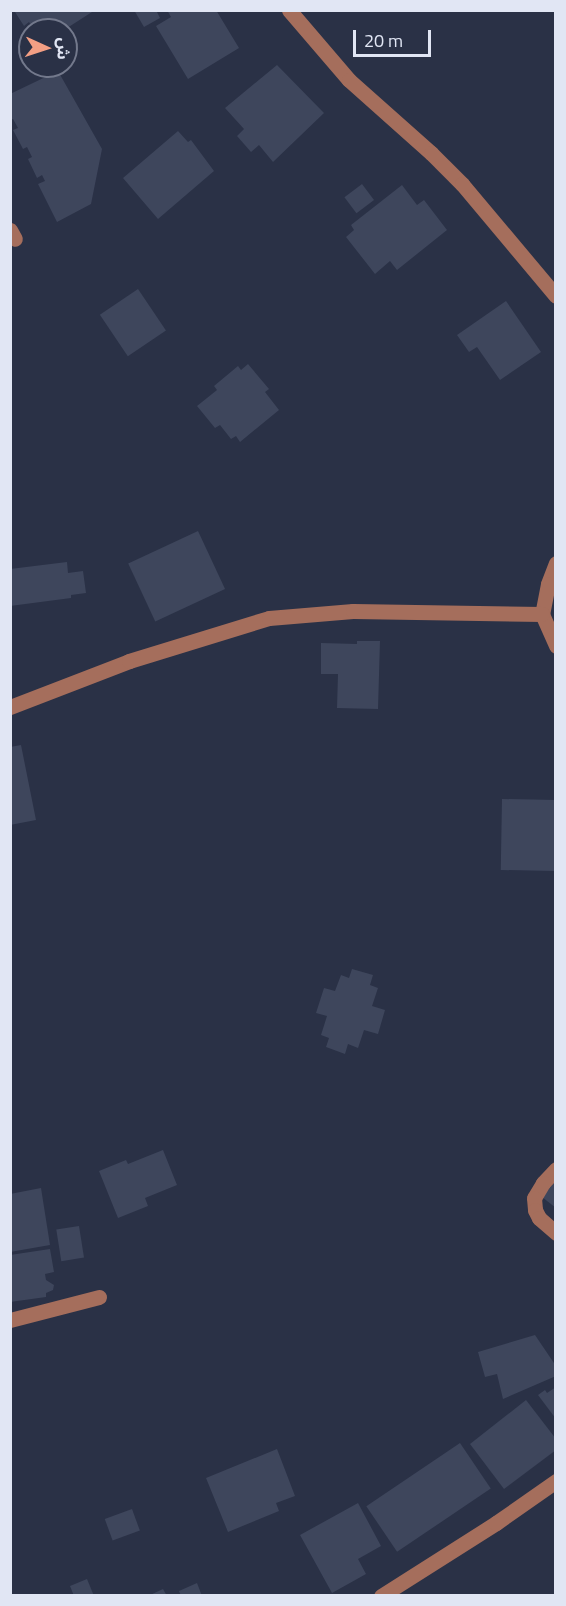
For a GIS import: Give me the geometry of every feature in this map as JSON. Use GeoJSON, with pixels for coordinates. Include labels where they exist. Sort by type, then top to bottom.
{"type":"FeatureCollection","features":[{"type":"Feature","properties":{"kind":"street"},"geometry":{"type":"LineString","coordinates":[[289,10],[349,81],[431,153],[462,184],[555,296]]}},
{"type":"Feature","properties":{"kind":"street"},"geometry":{"type":"LineString","coordinates":[[555,563],[542,614],[555,646]]}},
{"type":"Feature","properties":{"kind":"street"},"geometry":{"type":"LineString","coordinates":[[10,707],[213,633],[269,618],[353,611],[542,614]]}},
{"type":"Feature","properties":{"kind":"street"},"geometry":{"type":"LineString","coordinates":[[555,1169],[534,1198],[535,1210],[539,1218],[555,1233]]}},
{"type":"Feature","properties":{"kind":"street"},"geometry":{"type":"LineString","coordinates":[[10,1320],[99,1297]]}},
{"type":"Feature","properties":{"kind":"street"},"geometry":{"type":"LineString","coordinates":[[381,1596],[496,1523],[555,1481]]}},
{"type":"Feature","properties":{"kind":"building"},"geometry":{"type":"Polygon","coordinates":[[[17,10],[91,10],[92,12],[78,21],[78,18],[19,18],[15,12],[17,10]]]}},
{"type":"Feature","properties":{"kind":"building"},"geometry":{"type":"Polygon","coordinates":[[[134,10],[156,10],[160,18],[144,27],[134,10]]]}},
{"type":"Feature","properties":{"kind":"building"},"geometry":{"type":"Polygon","coordinates":[[[167,10],[216,10],[239,48],[188,79],[156,26],[171,17],[167,10]]]}},
{"type":"Feature","properties":{"kind":"building"},"geometry":{"type":"Polygon","coordinates":[[[277,65],[324,113],[273,162],[259,145],[251,152],[237,136],[244,129],[225,108],[277,65]]]}},
{"type":"Feature","properties":{"kind":"building"},"geometry":{"type":"Polygon","coordinates":[[[43,78],[62,78],[102,149],[91,204],[57,222],[38,184],[45,181],[42,175],[37,178],[28,159],[32,157],[27,147],[23,149],[13,130],[18,128],[13,119],[10,120],[10,94],[43,78]]]}},
{"type":"Feature","properties":{"kind":"building"},"geometry":{"type":"Polygon","coordinates":[[[178,131],[188,142],[191,140],[214,171],[158,219],[123,178],[178,131]]]}},
{"type":"Feature","properties":{"kind":"building"},"geometry":{"type":"Polygon","coordinates":[[[362,184],[374,200],[356,213],[344,197],[362,184]]]}},
{"type":"Feature","properties":{"kind":"building"},"geometry":{"type":"Polygon","coordinates":[[[402,185],[417,205],[424,200],[447,230],[397,270],[390,261],[375,274],[346,237],[354,230],[351,225],[402,185]]]}},
{"type":"Feature","properties":{"kind":"building"},"geometry":{"type":"Polygon","coordinates":[[[138,289],[166,330],[128,356],[100,315],[138,289]]]}},
{"type":"Feature","properties":{"kind":"building"},"geometry":{"type":"Polygon","coordinates":[[[506,301],[541,352],[500,380],[477,347],[469,352],[457,335],[506,301]]]}},
{"type":"Feature","properties":{"kind":"building"},"geometry":{"type":"Polygon","coordinates":[[[248,364],[269,389],[265,392],[279,410],[240,442],[236,436],[231,439],[220,425],[215,428],[197,406],[217,390],[214,386],[238,366],[241,370],[248,364]]]}},
{"type":"Feature","properties":{"kind":"building"},"geometry":{"type":"Polygon","coordinates":[[[198,531],[225,589],[155,622],[128,564],[198,531]]]}},
{"type":"Feature","properties":{"kind":"building"},"geometry":{"type":"Polygon","coordinates":[[[67,562],[68,573],[83,571],[86,593],[71,595],[71,598],[10,606],[10,569],[67,562]]]}},
{"type":"Feature","properties":{"kind":"building"},"geometry":{"type":"Polygon","coordinates":[[[357,641],[380,641],[378,709],[337,708],[338,674],[321,674],[321,643],[357,644],[357,641]]]}},
{"type":"Feature","properties":{"kind":"building"},"geometry":{"type":"Polygon","coordinates":[[[21,745],[36,820],[10,825],[10,747],[21,745]]]}},
{"type":"Feature","properties":{"kind":"building"},"geometry":{"type":"Polygon","coordinates":[[[502,799],[556,800],[555,871],[501,870],[502,799]]]}},
{"type":"Feature","properties":{"kind":"building"},"geometry":{"type":"Polygon","coordinates":[[[352,969],[373,975],[370,985],[378,988],[372,1006],[385,1010],[378,1034],[364,1030],[358,1048],[348,1044],[345,1054],[326,1047],[329,1038],[321,1035],[327,1016],[316,1013],[324,988],[335,991],[341,975],[349,978],[352,969]]]}},
{"type":"Feature","properties":{"kind":"building"},"geometry":{"type":"Polygon","coordinates":[[[163,1150],[177,1185],[145,1198],[148,1206],[118,1218],[99,1171],[126,1160],[128,1164],[163,1150]]]}},
{"type":"Feature","properties":{"kind":"building"},"geometry":{"type":"Polygon","coordinates":[[[556,1180],[556,1208],[542,1197],[556,1180]]]}},
{"type":"Feature","properties":{"kind":"building"},"geometry":{"type":"Polygon","coordinates":[[[41,1188],[50,1245],[10,1252],[10,1194],[41,1188]]]}},
{"type":"Feature","properties":{"kind":"building"},"geometry":{"type":"Polygon","coordinates":[[[79,1226],[84,1258],[61,1261],[56,1230],[79,1226]]]}},
{"type":"Feature","properties":{"kind":"building"},"geometry":{"type":"Polygon","coordinates":[[[50,1249],[54,1272],[45,1274],[46,1280],[54,1285],[53,1290],[46,1293],[46,1297],[10,1302],[10,1255],[50,1249]]]}},
{"type":"Feature","properties":{"kind":"building"},"geometry":{"type":"Polygon","coordinates":[[[535,1335],[556,1366],[556,1376],[503,1399],[497,1374],[485,1377],[478,1352],[535,1335]]]}},
{"type":"Feature","properties":{"kind":"building"},"geometry":{"type":"Polygon","coordinates":[[[556,1387],[556,1419],[538,1395],[545,1390],[547,1393],[556,1387]]]}},
{"type":"Feature","properties":{"kind":"building"},"geometry":{"type":"Polygon","coordinates":[[[526,1400],[556,1439],[556,1450],[504,1489],[470,1444],[526,1400]]]}},
{"type":"Feature","properties":{"kind":"building"},"geometry":{"type":"Polygon","coordinates":[[[460,1443],[491,1489],[397,1552],[366,1506],[460,1443]]]}},
{"type":"Feature","properties":{"kind":"building"},"geometry":{"type":"Polygon","coordinates":[[[277,1449],[295,1496],[276,1503],[279,1511],[228,1532],[206,1478],[277,1449]]]}},
{"type":"Feature","properties":{"kind":"building"},"geometry":{"type":"Polygon","coordinates":[[[358,1503],[381,1546],[358,1559],[366,1574],[332,1593],[300,1535],[358,1503]]]}},
{"type":"Feature","properties":{"kind":"building"},"geometry":{"type":"Polygon","coordinates":[[[132,1509],[140,1531],[113,1541],[105,1519],[132,1509]]]}},
{"type":"Feature","properties":{"kind":"building"},"geometry":{"type":"Polygon","coordinates":[[[87,1579],[94,1596],[74,1596],[70,1586],[87,1579]]]}},
{"type":"Feature","properties":{"kind":"building"},"geometry":{"type":"Polygon","coordinates":[[[197,1583],[202,1596],[181,1596],[179,1591],[197,1583]]]}},
{"type":"Feature","properties":{"kind":"building"},"geometry":{"type":"Polygon","coordinates":[[[163,1589],[167,1596],[148,1596],[163,1589]]]}}]}
